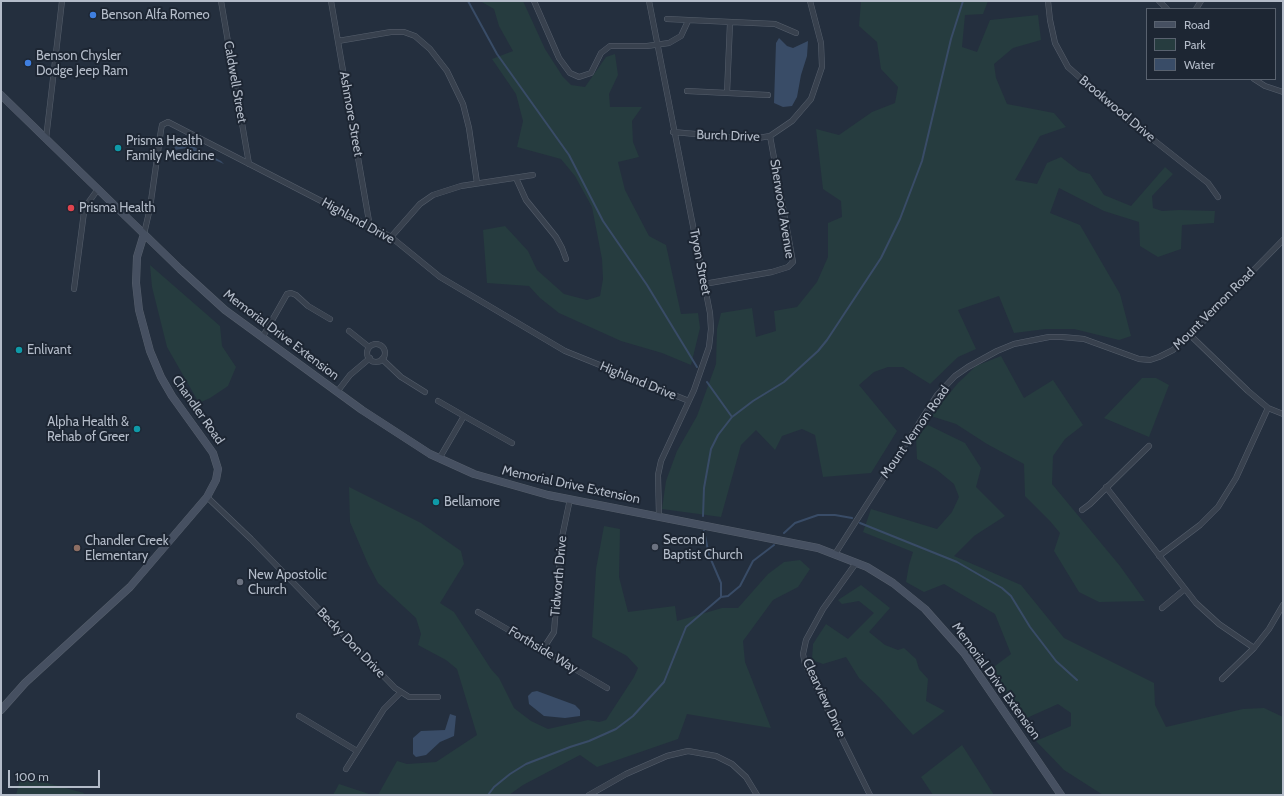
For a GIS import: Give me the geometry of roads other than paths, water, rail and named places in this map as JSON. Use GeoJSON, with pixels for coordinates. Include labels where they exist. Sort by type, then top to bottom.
{"type":"FeatureCollection","features":[{"type":"Feature","properties":{"kind":"street"},"geometry":{"type":"LineString","coordinates":[[46,138],[62,1]]}},
{"type":"Feature","properties":{"kind":"street","name":"Caldwell Street"},"geometry":{"type":"LineString","coordinates":[[220,1],[249,164]]}},
{"type":"Feature","properties":{"kind":"street","name":"Ashmore Street"},"geometry":{"type":"LineString","coordinates":[[331,1],[370,227]]}},
{"type":"Feature","properties":{"kind":"street"},"geometry":{"type":"LineString","coordinates":[[534,1],[558,58],[570,73],[576,77],[582,77],[590,73],[601,53],[610,46],[657,45],[669,43],[681,36],[688,21]]}},
{"type":"Feature","properties":{"kind":"street","name":"Tryon Street"},"geometry":{"type":"LineString","coordinates":[[649,1],[673,132],[711,320],[711,338],[704,362],[689,401],[661,461],[658,475],[659,516]]}},
{"type":"Feature","properties":{"kind":"street","name":"Burch Drive"},"geometry":{"type":"LineString","coordinates":[[673,132],[744,139],[770,136],[799,115],[811,99],[820,78],[823,62],[822,48],[810,1]]}},
{"type":"Feature","properties":{"kind":"street","name":"Brookwood Drive"},"geometry":{"type":"LineString","coordinates":[[1048,1],[1055,44],[1068,66],[1127,119],[1208,183],[1218,197]]}},
{"type":"Feature","properties":{"kind":"street"},"geometry":{"type":"LineString","coordinates":[[667,19],[774,24],[796,33]]}},
{"type":"Feature","properties":{"kind":"street"},"geometry":{"type":"LineString","coordinates":[[727,93],[730,23]]}},
{"type":"Feature","properties":{"kind":"street"},"geometry":{"type":"LineString","coordinates":[[338,41],[391,32],[404,32],[415,36],[430,49],[447,71],[463,104],[469,128],[477,183]]}},
{"type":"Feature","properties":{"kind":"street"},"geometry":{"type":"LineString","coordinates":[[1256,80],[1283,92]]}},
{"type":"Feature","properties":{"kind":"street"},"geometry":{"type":"LineString","coordinates":[[686,91],[768,95]]}},
{"type":"Feature","properties":{"kind":"street","name":"Memorial Drive Extension"},"geometry":{"type":"LineString","coordinates":[[1,95],[200,288],[262,338],[337,392],[407,440],[439,459],[474,474],[498,482],[570,499],[798,543],[856,562],[880,575],[906,592],[941,625],[968,659],[1061,795]]}},
{"type":"Feature","properties":{"kind":"street","name":"Highland Drive"},"geometry":{"type":"LineString","coordinates":[[144,234],[150,208],[161,130],[162,125],[166,122],[391,237],[440,277],[565,351],[689,401]]}},
{"type":"Feature","properties":{"kind":"street","name":"Sherwood Avenue"},"geometry":{"type":"LineString","coordinates":[[704,284],[772,272],[788,267],[793,262],[770,136]]}},
{"type":"Feature","properties":{"kind":"street"},"geometry":{"type":"LineString","coordinates":[[391,237],[428,197],[461,186],[533,175]]}},
{"type":"Feature","properties":{"kind":"street"},"geometry":{"type":"LineString","coordinates":[[516,178],[526,200],[556,237],[566,259]]}},
{"type":"Feature","properties":{"kind":"street"},"geometry":{"type":"LineString","coordinates":[[74,289],[84,212],[88,203],[98,189]]}},
{"type":"Feature","properties":{"kind":"street","name":"Chandler Road"},"geometry":{"type":"LineString","coordinates":[[1,710],[25,683],[130,587],[207,497],[217,475],[215,457],[161,378],[150,351],[139,310],[136,292],[137,257],[144,234]]}},
{"type":"Feature","properties":{"kind":"street","name":"Mount Vernon Road"},"geometry":{"type":"LineString","coordinates":[[835,554],[937,395],[955,376],[980,359],[1014,344],[1039,338],[1062,337],[1084,339],[1135,358],[1150,360],[1170,352],[1190,335],[1283,240]]}},
{"type":"Feature","properties":{"kind":"street"},"geometry":{"type":"LineString","coordinates":[[262,338],[287,294],[291,293],[296,295],[308,306],[330,319]]}},
{"type":"Feature","properties":{"kind":"street"},"geometry":{"type":"LineString","coordinates":[[349,331],[370,347]]}},
{"type":"Feature","properties":{"kind":"street"},"geometry":{"type":"LineString","coordinates":[[1190,335],[1248,391],[1268,408],[1283,414]]}},
{"type":"Feature","properties":{"kind":"street"},"geometry":{"type":"LineString","coordinates":[[374,344],[382,346],[385,352],[382,359],[374,361],[370,358],[368,353],[370,347],[374,344]]}},
{"type":"Feature","properties":{"kind":"street"},"geometry":{"type":"LineString","coordinates":[[337,392],[350,375],[370,358]]}},
{"type":"Feature","properties":{"kind":"street"},"geometry":{"type":"LineString","coordinates":[[382,359],[400,377],[425,392]]}},
{"type":"Feature","properties":{"kind":"street"},"geometry":{"type":"LineString","coordinates":[[438,401],[512,443]]}},
{"type":"Feature","properties":{"kind":"street"},"geometry":{"type":"LineString","coordinates":[[1159,556],[1200,525],[1218,507],[1233,484],[1268,408]]}},
{"type":"Feature","properties":{"kind":"street"},"geometry":{"type":"LineString","coordinates":[[439,459],[464,416]]}},
{"type":"Feature","properties":{"kind":"street"},"geometry":{"type":"LineString","coordinates":[[1082,510],[1149,446]]}},
{"type":"Feature","properties":{"kind":"street"},"geometry":{"type":"LineString","coordinates":[[1106,487],[1207,615],[1254,648]]}},
{"type":"Feature","properties":{"kind":"street","name":"Becky Don Drive"},"geometry":{"type":"LineString","coordinates":[[207,497],[251,539],[363,657],[400,693]]}},
{"type":"Feature","properties":{"kind":"street","name":"Tidworth Drive"},"geometry":{"type":"LineString","coordinates":[[543,649],[554,632],[561,542],[570,499]]}},
{"type":"Feature","properties":{"kind":"street","name":"Clearview Drive"},"geometry":{"type":"LineString","coordinates":[[856,562],[823,609],[806,640],[803,654],[808,671],[870,795]]}},
{"type":"Feature","properties":{"kind":"street"},"geometry":{"type":"LineString","coordinates":[[1162,608],[1185,589]]}},
{"type":"Feature","properties":{"kind":"street"},"geometry":{"type":"LineString","coordinates":[[1222,678],[1254,648],[1269,629],[1283,605]]}},
{"type":"Feature","properties":{"kind":"street","name":"Forthside Way"},"geometry":{"type":"LineString","coordinates":[[478,612],[607,688]]}},
{"type":"Feature","properties":{"kind":"street"},"geometry":{"type":"LineString","coordinates":[[346,769],[384,709],[400,693],[409,697],[438,697]]}},
{"type":"Feature","properties":{"kind":"street"},"geometry":{"type":"LineString","coordinates":[[299,716],[357,751]]}},
{"type":"Feature","properties":{"kind":"street"},"geometry":{"type":"LineString","coordinates":[[589,795],[640,768],[667,756],[688,751],[716,756],[732,764],[746,777],[757,795]]}},
{"type":"Feature","properties":{"kind":"water"},"geometry":{"type":"Polygon","coordinates":[[[779,38],[787,46],[793,48],[808,41],[807,56],[801,75],[797,97],[792,106],[783,107],[774,103],[776,43],[779,38]]]}},
{"type":"Feature","properties":{"kind":"water"},"geometry":{"type":"Polygon","coordinates":[[[177,138],[224,164],[187,148],[175,150],[174,143],[177,138]]]}},
{"type":"Feature","properties":{"kind":"water"},"geometry":{"type":"Polygon","coordinates":[[[537,691],[575,705],[580,710],[580,716],[565,718],[544,716],[529,704],[528,696],[532,692],[537,691]]]}},
{"type":"Feature","properties":{"kind":"water"},"geometry":{"type":"Polygon","coordinates":[[[450,714],[456,716],[454,736],[440,742],[426,755],[416,757],[413,754],[413,738],[421,731],[445,730],[450,714]]]}},
{"type":"Feature","properties":{"kind":"waterway"},"geometry":{"type":"LineString","coordinates":[[468,1],[497,54],[569,155],[603,221],[647,285],[697,367]]}},
{"type":"Feature","properties":{"kind":"waterway"},"geometry":{"type":"LineString","coordinates":[[703,516],[704,488],[711,449],[718,435],[732,417],[753,401],[784,382],[818,351],[827,340],[881,258],[900,219],[922,161],[951,39],[963,1]]}},
{"type":"Feature","properties":{"kind":"waterway"},"geometry":{"type":"LineString","coordinates":[[707,382],[732,417]]}},
{"type":"Feature","properties":{"kind":"waterway"},"geometry":{"type":"LineString","coordinates":[[784,533],[795,523],[818,515],[835,515],[852,518]]}},
{"type":"Feature","properties":{"kind":"waterway"},"geometry":{"type":"LineString","coordinates":[[860,523],[957,562],[1002,588],[1011,596],[1030,627],[1056,661],[1077,680]]}},
{"type":"Feature","properties":{"kind":"waterway"},"geometry":{"type":"LineString","coordinates":[[704,531],[709,555],[721,583],[721,597]]}},
{"type":"Feature","properties":{"kind":"waterway"},"geometry":{"type":"LineString","coordinates":[[488,795],[494,787],[510,774],[526,764],[589,741],[616,729],[633,716],[664,682],[686,627],[721,597],[728,596],[740,586],[753,561],[774,545]]}},
{"type":"Feature","properties":{"kind":"place","name":"Benson Alfa Romeo"},"geometry":{"type":"Point","coordinates":[93,15]}},
{"type":"Feature","properties":{"kind":"place","name":"Benson Chysler Dodge Jeep Ram"},"geometry":{"type":"Point","coordinates":[28,63]}},
{"type":"Feature","properties":{"kind":"place","name":"Prisma Health Family Medicine"},"geometry":{"type":"Point","coordinates":[118,148]}},
{"type":"Feature","properties":{"kind":"place","name":"Prisma Health"},"geometry":{"type":"Point","coordinates":[71,208]}},
{"type":"Feature","properties":{"kind":"place","name":"Enlivant"},"geometry":{"type":"Point","coordinates":[19,350]}},
{"type":"Feature","properties":{"kind":"place","name":"Alpha Health & Rehab of Greer"},"geometry":{"type":"Point","coordinates":[137,429]}},
{"type":"Feature","properties":{"kind":"place","name":"Bellamore"},"geometry":{"type":"Point","coordinates":[436,502]}},
{"type":"Feature","properties":{"kind":"place","name":"Second Baptist Church"},"geometry":{"type":"Point","coordinates":[655,547]}},
{"type":"Feature","properties":{"kind":"place","name":"Chandler Creek Elementary"},"geometry":{"type":"Point","coordinates":[77,548]}},
{"type":"Feature","properties":{"kind":"place","name":"New Apostolic Church"},"geometry":{"type":"Point","coordinates":[240,582]}}]}
